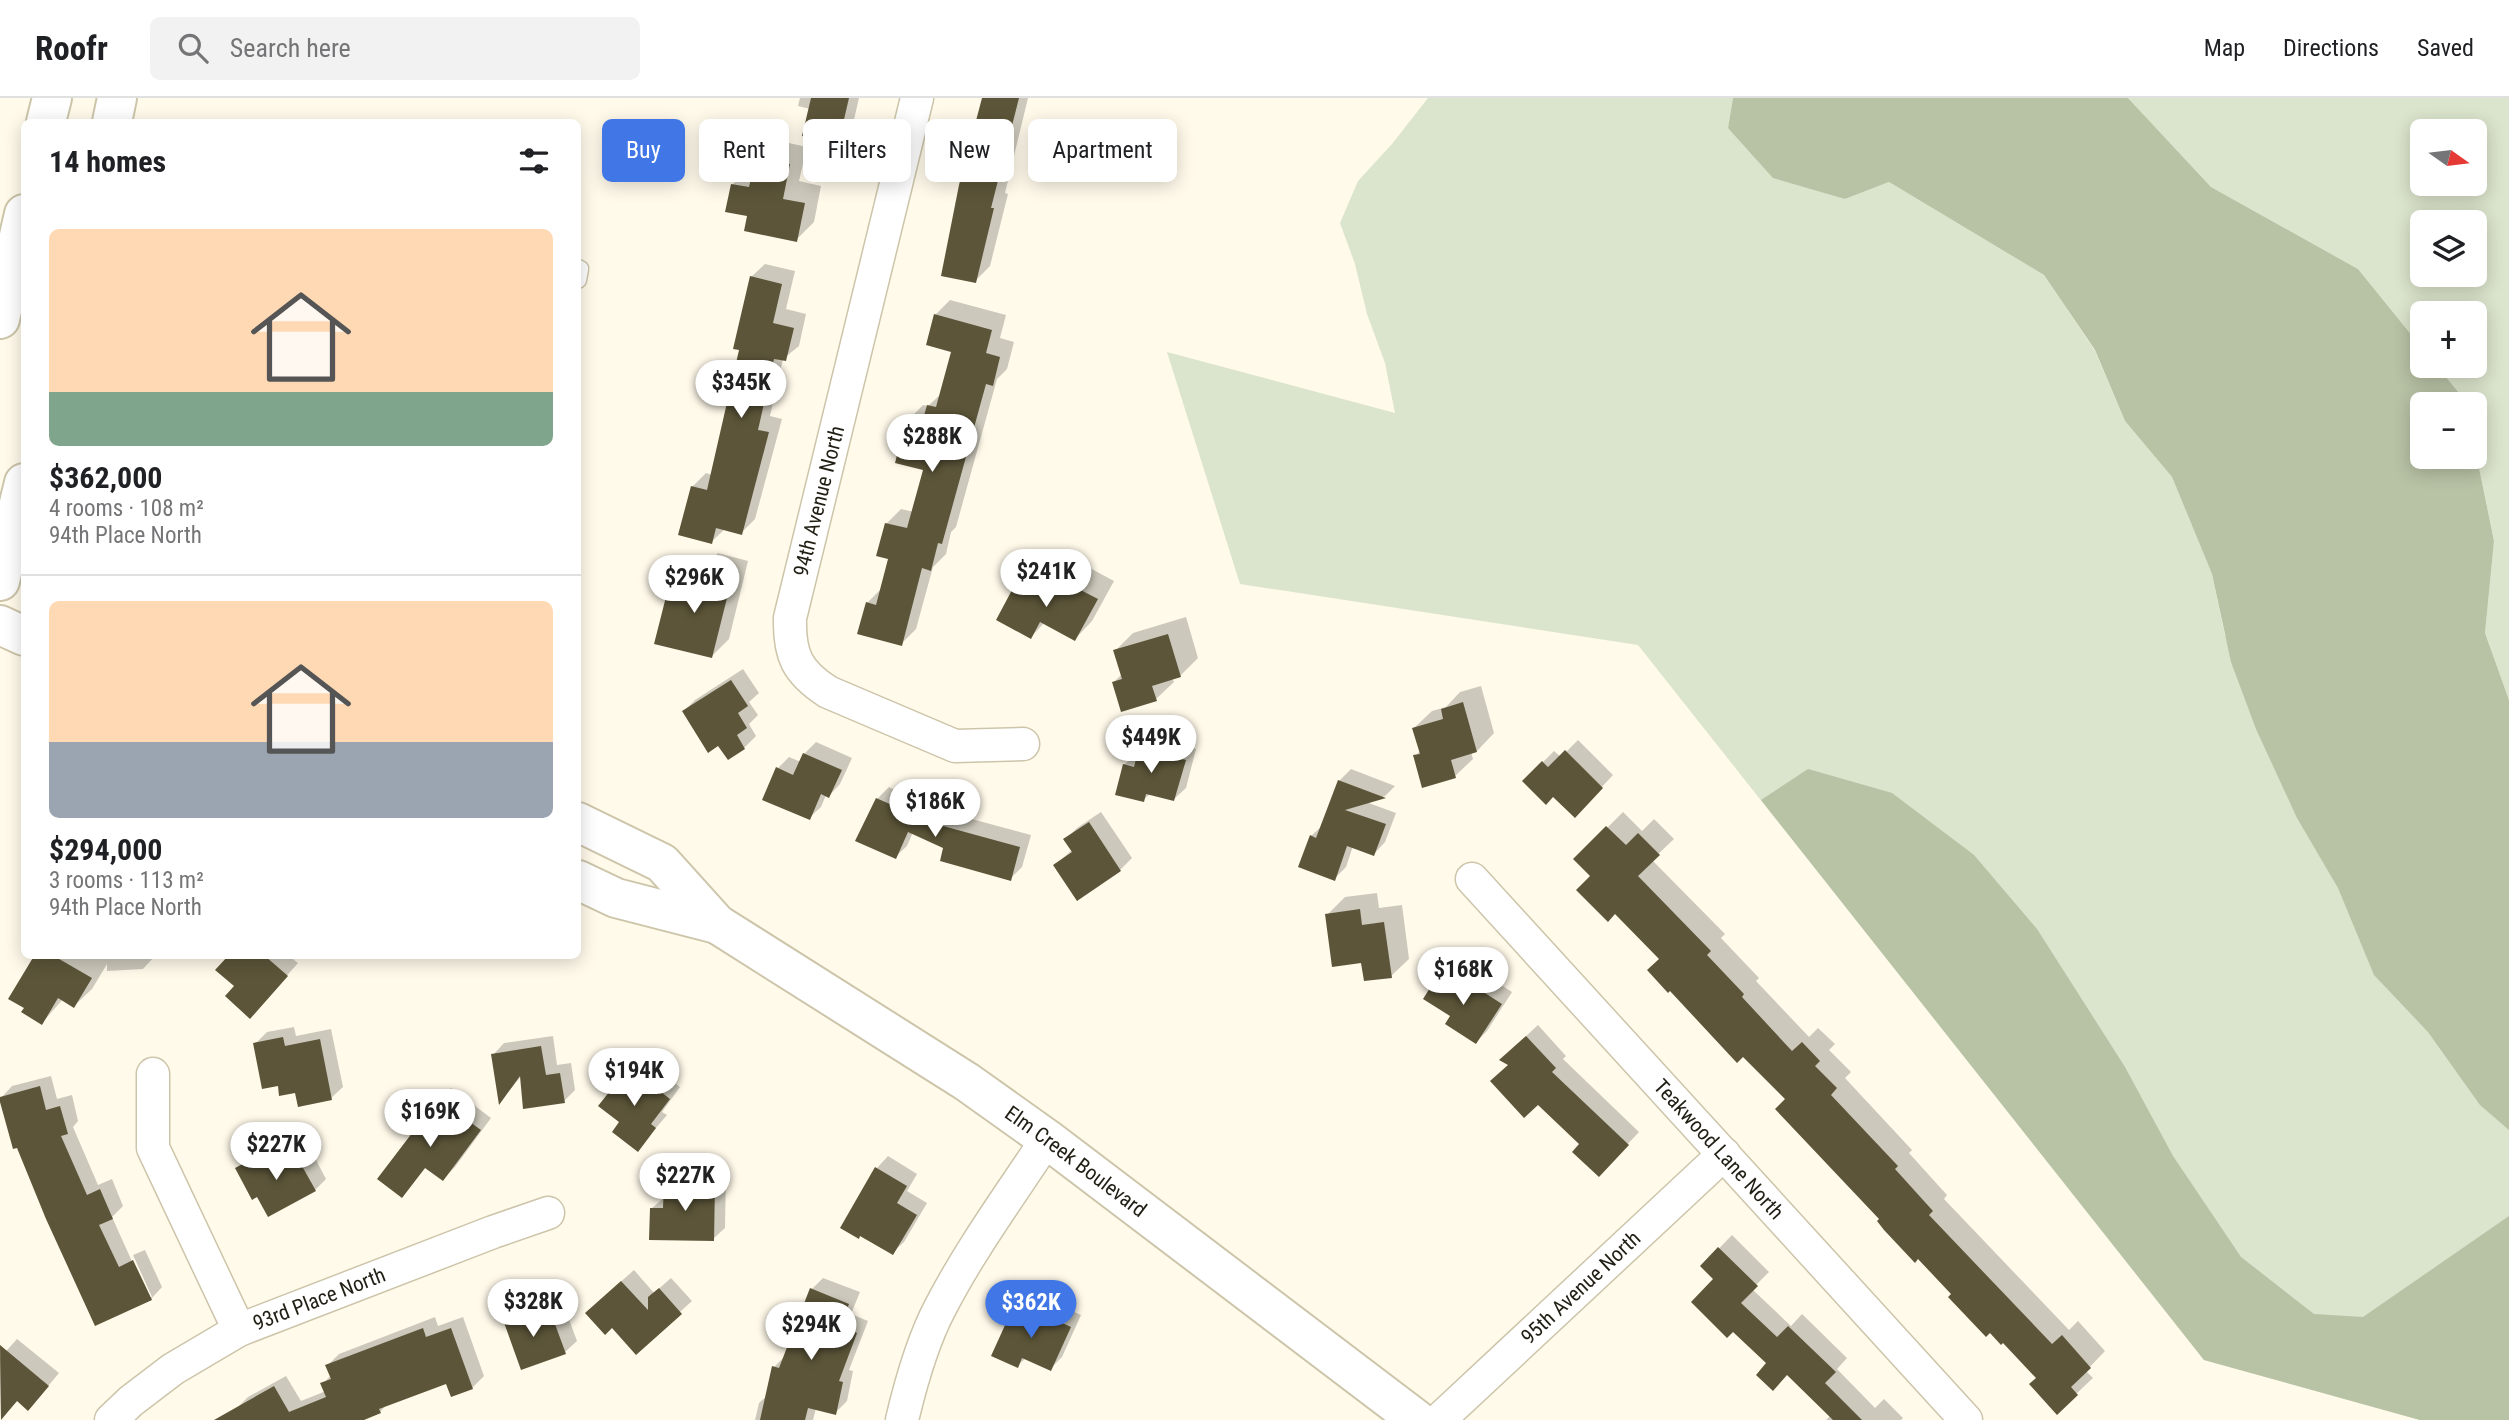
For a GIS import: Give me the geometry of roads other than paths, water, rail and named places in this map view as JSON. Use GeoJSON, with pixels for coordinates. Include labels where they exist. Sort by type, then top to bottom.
{"type":"FeatureCollection","features":[{"type":"Feature","properties":{"kind":"main road"},"geometry":{"type":"LineString","coordinates":[[47,119],[52,98]]}},
{"type":"Feature","properties":{"kind":"main road"},"geometry":{"type":"LineString","coordinates":[[113,119],[117,98]]}},
{"type":"Feature","properties":{"kind":"main road"},"geometry":{"type":"LineString","coordinates":[[0,319],[21,227]]}},
{"type":"Feature","properties":{"kind":"main road"},"geometry":{"type":"LineString","coordinates":[[7,574],[21,499]]}},
{"type":"Feature","properties":{"kind":"main road"},"geometry":{"type":"LineString","coordinates":[[0,625],[21,635]]}},
{"type":"Feature","properties":{"kind":"main road","name":"Elm Creek Boulevard"},"geometry":{"type":"LineString","coordinates":[[581,823],[662,863],[717,924],[967,1082],[1047,1139],[1417,1420]]}},
{"type":"Feature","properties":{"kind":"main road","name":"Elm Creek Boulevard"},"geometry":{"type":"LineString","coordinates":[[581,881],[616,898],[717,924]]}},
{"type":"Feature","properties":{"kind":"street","name":"94th Avenue North"},"geometry":{"type":"LineString","coordinates":[[917,98],[790,618],[789,642],[796,662],[810,680],[828,692],[955,746],[1023,744]]}},
{"type":"Feature","properties":{"kind":"street","name":"Teakwood Lane North"},"geometry":{"type":"LineString","coordinates":[[1472,879],[1966,1420]]}},
{"type":"Feature","properties":{"kind":"street"},"geometry":{"type":"LineString","coordinates":[[153,1074],[153,1148],[239,1330]]}},
{"type":"Feature","properties":{"kind":"street"},"geometry":{"type":"LineString","coordinates":[[902,1420],[912,1378],[939,1310],[976,1244],[1047,1139]]}},
{"type":"Feature","properties":{"kind":"street","name":"95th Avenue North"},"geometry":{"type":"LineString","coordinates":[[1439,1420],[1724,1154]]}},
{"type":"Feature","properties":{"kind":"street","name":"93rd Place North"},"geometry":{"type":"LineString","coordinates":[[111,1420],[173,1369],[239,1330],[548,1213]]}}]}
